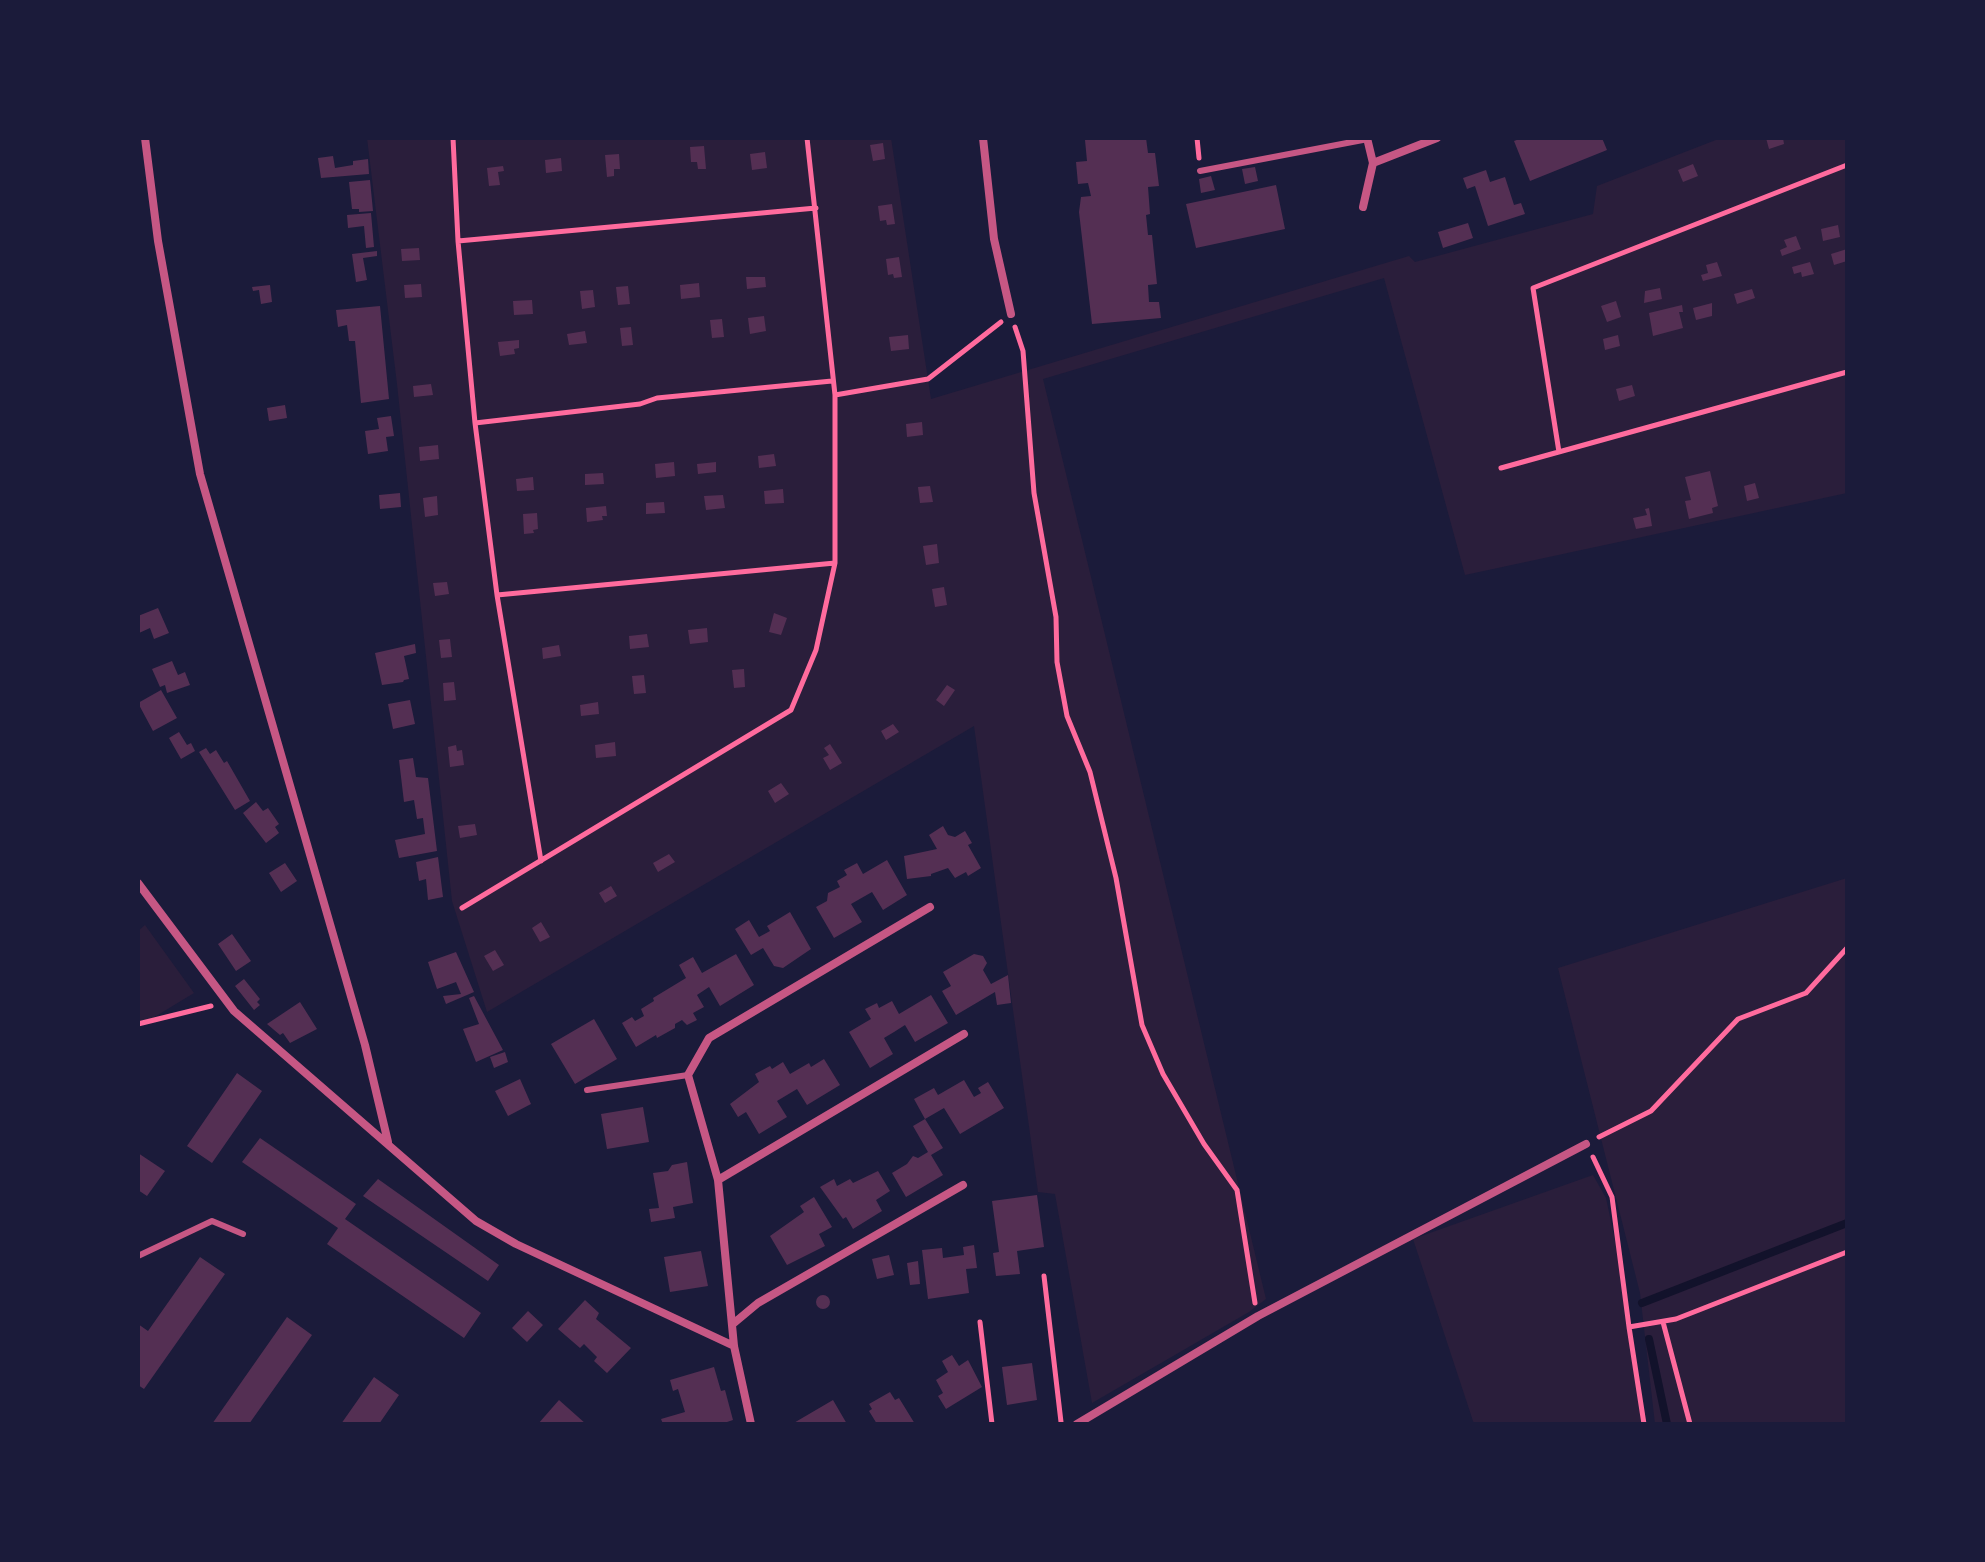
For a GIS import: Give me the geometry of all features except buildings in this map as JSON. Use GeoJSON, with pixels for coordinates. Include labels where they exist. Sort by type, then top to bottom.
{"type":"FeatureCollection","features":[{"type":"Feature","properties":{"kind":"street"},"geometry":{"type":"LineString","coordinates":[[145,138],[158,241],[200,474],[361,1030],[388,1142]]}},
{"type":"Feature","properties":{"kind":"street"},"geometry":{"type":"LineString","coordinates":[[983,138],[994,239],[1011,314]]}},
{"type":"Feature","properties":{"kind":"street"},"geometry":{"type":"LineString","coordinates":[[1373,163],[1437,138]]}},
{"type":"Feature","properties":{"kind":"street"},"geometry":{"type":"LineString","coordinates":[[1363,207],[1373,163],[1368,139]]}},
{"type":"Feature","properties":{"kind":"street"},"geometry":{"type":"LineString","coordinates":[[138,883],[234,1011],[476,1221],[516,1244],[734,1346]]}},
{"type":"Feature","properties":{"kind":"street"},"geometry":{"type":"LineString","coordinates":[[751,1424],[734,1346],[718,1180],[688,1075],[709,1038],[930,907]]}},
{"type":"Feature","properties":{"kind":"street"},"geometry":{"type":"LineString","coordinates":[[718,1180],[964,1034]]}},
{"type":"Feature","properties":{"kind":"street"},"geometry":{"type":"LineString","coordinates":[[1077,1424],[1258,1316],[1586,1144]]}},
{"type":"Feature","properties":{"kind":"street"},"geometry":{"type":"LineString","coordinates":[[734,1323],[758,1303],[963,1185]]}},
{"type":"Feature","properties":{"kind":"lane"},"geometry":{"type":"LineString","coordinates":[[1200,171],[1368,139]]}},
{"type":"Feature","properties":{"kind":"lane"},"geometry":{"type":"LineString","coordinates":[[587,1090],[688,1075]]}},
{"type":"Feature","properties":{"kind":"lane"},"geometry":{"type":"LineString","coordinates":[[138,1256],[212,1221],[243,1234]]}},
{"type":"Feature","properties":{"kind":"path"},"geometry":{"type":"LineString","coordinates":[[453,138],[458,241],[475,423],[497,595],[541,861]]}},
{"type":"Feature","properties":{"kind":"path"},"geometry":{"type":"LineString","coordinates":[[462,908],[791,710],[816,650],[835,563],[835,395],[807,138]]}},
{"type":"Feature","properties":{"kind":"path"},"geometry":{"type":"LineString","coordinates":[[1559,452],[1533,288],[1847,165]]}},
{"type":"Feature","properties":{"kind":"path"},"geometry":{"type":"LineString","coordinates":[[458,241],[816,208]]}},
{"type":"Feature","properties":{"kind":"path"},"geometry":{"type":"LineString","coordinates":[[835,395],[928,379],[1011,314],[1023,351],[1034,493],[1056,617],[1057,662],[1067,716],[1090,772],[1116,878],[1142,1025],[1163,1074],[1197,1132],[1237,1190],[1258,1316]]}},
{"type":"Feature","properties":{"kind":"path"},"geometry":{"type":"LineString","coordinates":[[1501,468],[1847,372]]}},
{"type":"Feature","properties":{"kind":"path"},"geometry":{"type":"LineString","coordinates":[[475,423],[640,404],[657,398],[832,381]]}},
{"type":"Feature","properties":{"kind":"path"},"geometry":{"type":"LineString","coordinates":[[497,595],[835,563]]}},
{"type":"Feature","properties":{"kind":"path"},"geometry":{"type":"LineString","coordinates":[[1644,1424],[1612,1197],[1586,1144],[1651,1111],[1738,1019],[1806,993],[1847,948]]}},
{"type":"Feature","properties":{"kind":"path"},"geometry":{"type":"LineString","coordinates":[[138,1024],[226,1002]]}},
{"type":"Feature","properties":{"kind":"path"},"geometry":{"type":"LineString","coordinates":[[1629,1327],[1663,1322],[1847,1252]]}},
{"type":"Feature","properties":{"kind":"path"},"geometry":{"type":"LineString","coordinates":[[1044,1276],[1061,1424]]}},
{"type":"Feature","properties":{"kind":"path"},"geometry":{"type":"LineString","coordinates":[[980,1322],[992,1424]]}},
{"type":"Feature","properties":{"kind":"path"},"geometry":{"type":"LineString","coordinates":[[1663,1322],[1690,1424]]}},
{"type":"Feature","properties":{"kind":"shaded area"},"geometry":{"type":"Polygon","coordinates":[[[367,138],[891,138],[931,399],[1409,256],[1415,262],[1593,214],[1597,186],[1721,138],[1847,138],[1847,493],[1465,575],[1384,278],[1043,379],[1266,1299],[1249,1312],[1092,1403],[1055,1194],[1038,1192],[974,726],[487,1012],[452,901],[397,384],[367,138]]]}},
{"type":"Feature","properties":{"kind":"shaded area"},"geometry":{"type":"Polygon","coordinates":[[[1847,878],[1847,1424],[1655,1424],[1640,1293],[1558,968],[1847,878]]]}},
{"type":"Feature","properties":{"kind":"shaded area"},"geometry":{"type":"Polygon","coordinates":[[[145,925],[194,993],[138,1027],[138,931],[145,925]]]}},
{"type":"Feature","properties":{"kind":"shaded area"},"geometry":{"type":"Polygon","coordinates":[[[1593,1175],[1606,1198],[1627,1297],[1645,1424],[1474,1424],[1413,1239],[1593,1175]]]}},
{"type":"Feature","properties":{"kind":"waterway"},"geometry":{"type":"LineString","coordinates":[[1642,1303],[1847,1223]]}},
{"type":"Feature","properties":{"kind":"waterway"},"geometry":{"type":"LineString","coordinates":[[1649,1339],[1667,1424]]}}]}
